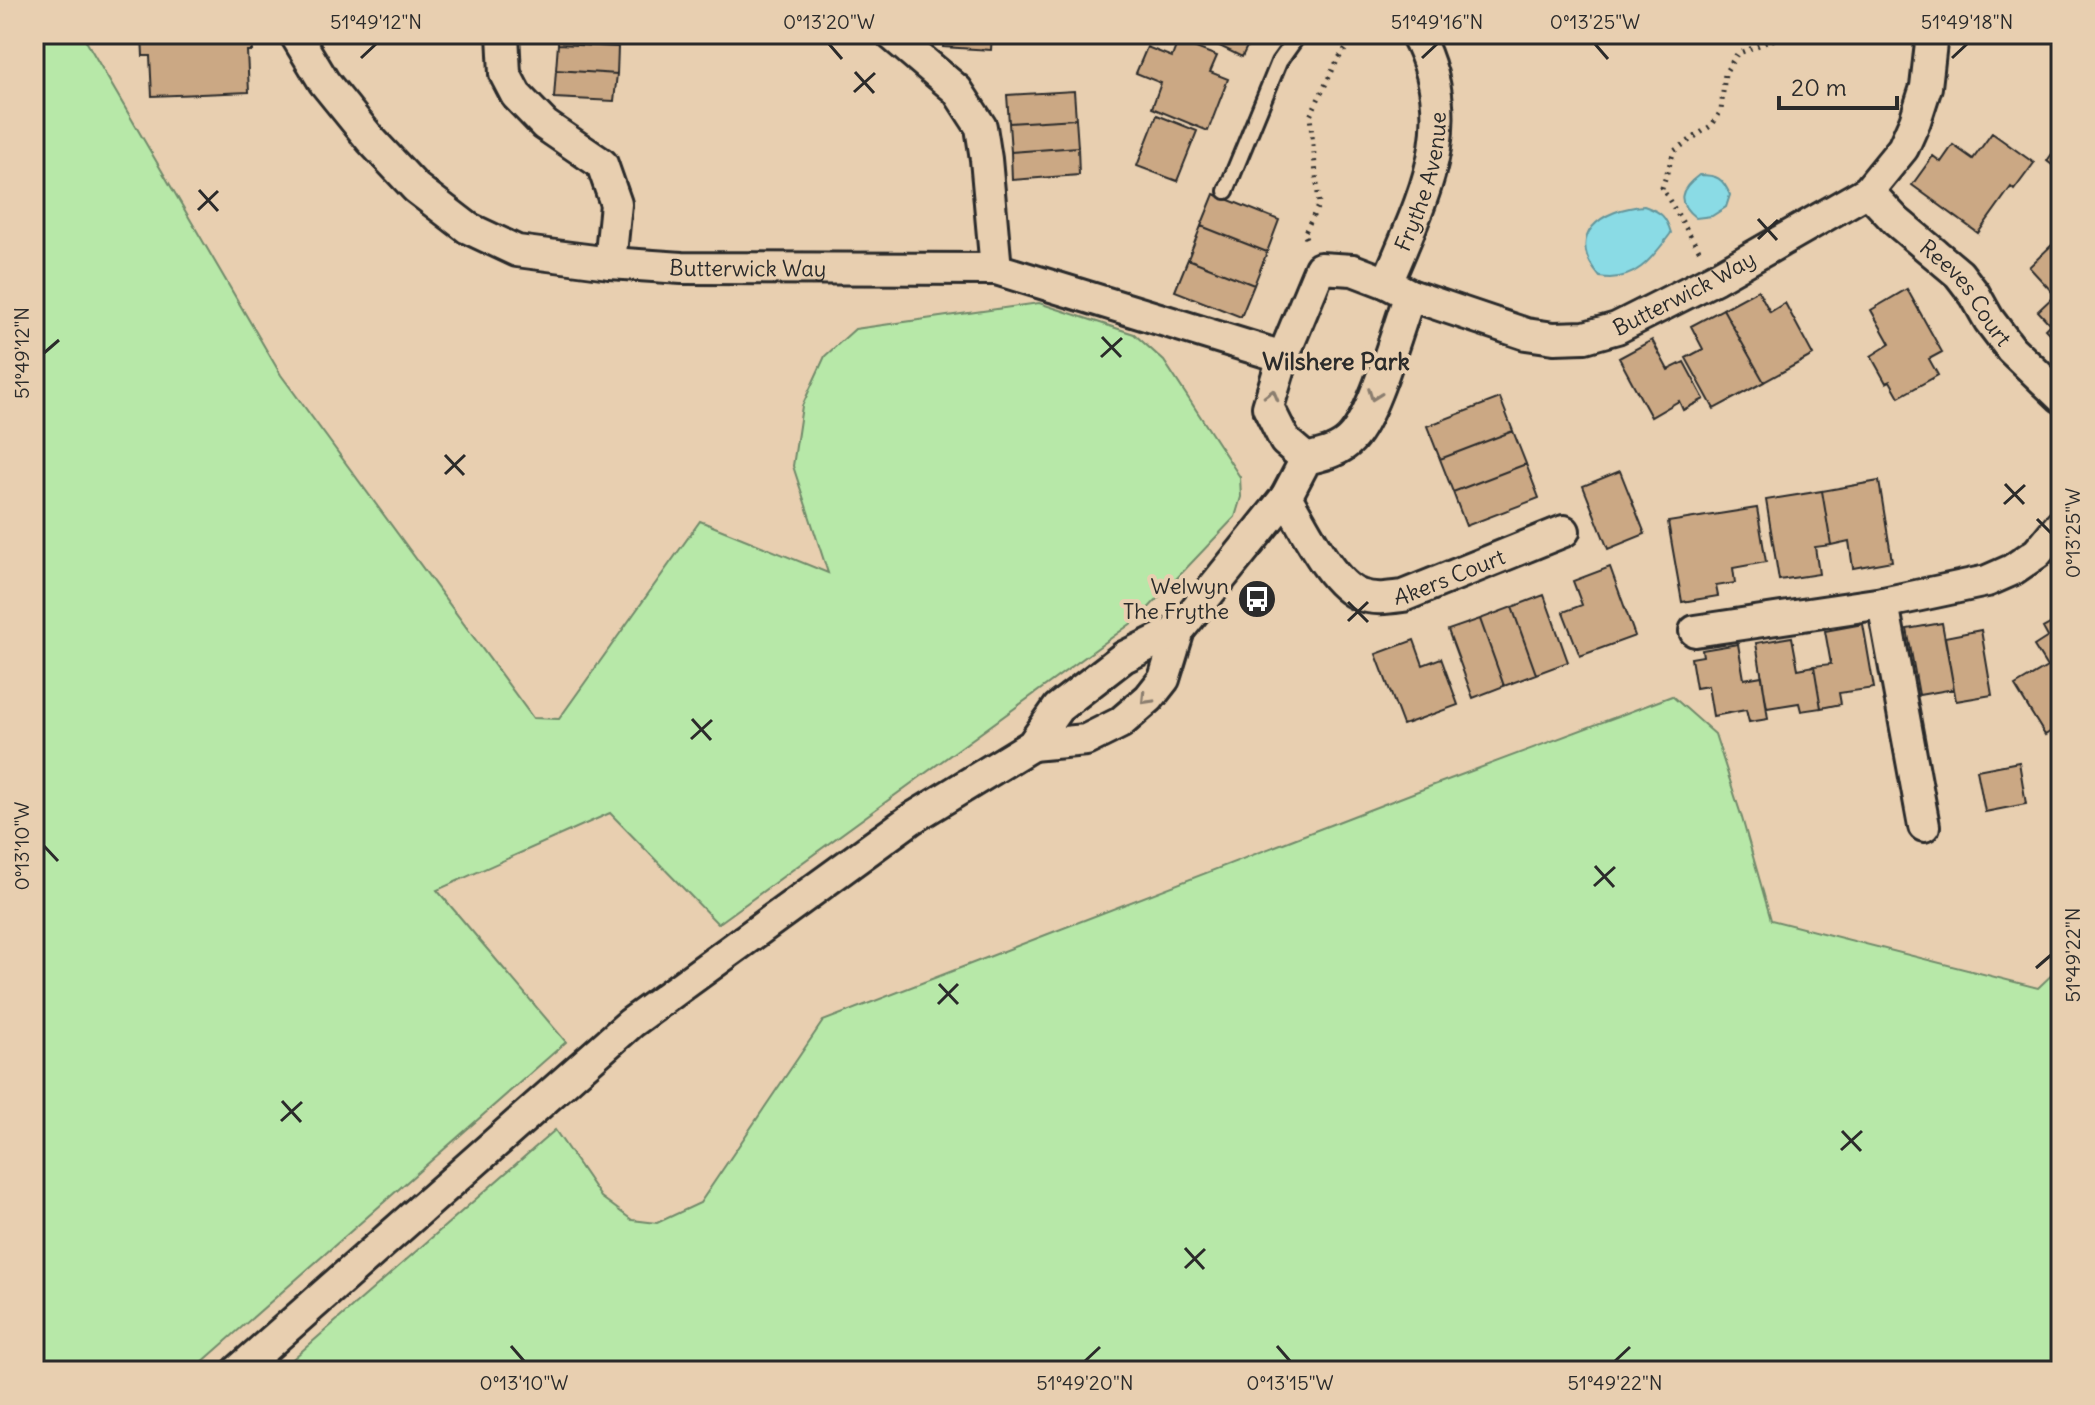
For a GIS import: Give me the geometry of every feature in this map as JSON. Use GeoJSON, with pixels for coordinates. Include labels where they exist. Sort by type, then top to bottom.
{"type":"FeatureCollection","features":[{"type":"Feature","properties":{"kind":"street","name":"Butterwick Way"},"geometry":{"type":"LineString","coordinates":[[295,34],[324,82],[371,140],[416,188],[468,228],[517,251],[610,263],[697,268],[868,266],[996,269],[1283,357]]}},
{"type":"Feature","properties":{"kind":"street"},"geometry":{"type":"LineString","coordinates":[[503,34],[505,74],[516,95],[545,125],[602,164],[616,204],[610,263]]}},
{"type":"Feature","properties":{"kind":"street"},"geometry":{"type":"LineString","coordinates":[[891,34],[957,90],[981,127],[996,269]]}},
{"type":"Feature","properties":{"kind":"street","name":"Frythe Avenue"},"geometry":{"type":"LineString","coordinates":[[1306,459],[1331,453],[1350,441],[1365,419],[1433,162],[1439,117],[1434,80],[1416,34]]}},
{"type":"Feature","properties":{"kind":"street","name":"Butterwick Way"},"geometry":{"type":"LineString","coordinates":[[1320,268],[1353,270],[1526,334],[1554,338],[1585,337],[1617,328],[1716,278],[1868,191],[1903,148],[1915,121],[1926,87],[1932,34]]}},
{"type":"Feature","properties":{"kind":"street","name":"Reeves Court"},"geometry":{"type":"LineString","coordinates":[[1868,191],[1896,221],[1959,274],[2011,349],[2061,397]]}},
{"type":"Feature","properties":{"kind":"street"},"geometry":{"type":"LineString","coordinates":[[1032,745],[1086,740],[1120,723],[1149,698],[1164,679],[1179,630],[1286,497],[1306,459],[1285,441],[1268,407],[1283,357],[1320,268]]}},
{"type":"Feature","properties":{"kind":"street","name":"Akers Court"},"geometry":{"type":"LineString","coordinates":[[1286,497],[1338,579],[1358,594],[1379,599],[1403,596],[1564,531]]}},
{"type":"Feature","properties":{"kind":"street"},"geometry":{"type":"LineString","coordinates":[[1695,631],[1883,603],[1987,581],[2012,570],[2037,553],[2061,524]]}},
{"type":"Feature","properties":{"kind":"street"},"geometry":{"type":"LineString","coordinates":[[1883,603],[1924,826]]}},
{"type":"Feature","properties":{"kind":"street"},"geometry":{"type":"LineString","coordinates":[[238,1371],[631,1023],[911,819],[1032,745],[1058,708],[1124,657],[1179,630]]}},
{"type":"Feature","properties":{"kind":"lane"},"geometry":{"type":"LineString","coordinates":[[1226,191],[1279,62],[1299,34]]}},
{"type":"Feature","properties":{"kind":"path"},"geometry":{"type":"LineString","coordinates":[[1320,268],[1304,234],[1319,204],[1310,116],[1338,59],[1357,34]]}},
{"type":"Feature","properties":{"kind":"path"},"geometry":{"type":"LineString","coordinates":[[1716,278],[1662,188],[1674,151],[1712,125],[1721,111],[1725,73],[1737,54],[1787,34]]}},
{"type":"Feature","properties":{"kind":"green space"},"geometry":{"type":"Polygon","coordinates":[[[34,34],[82,34],[281,375],[533,718],[559,719],[700,521],[828,573],[793,466],[802,406],[825,356],[855,329],[1039,303],[1134,334],[1164,361],[1240,477],[1241,497],[1235,517],[1140,617],[718,924],[610,813],[437,890],[566,1042],[192,1371],[34,1371],[34,34]]]}},
{"type":"Feature","properties":{"kind":"green space"},"geometry":{"type":"Polygon","coordinates":[[[1672,696],[1715,734],[1771,920],[2038,988],[2061,966],[2061,1371],[279,1371],[555,1130],[601,1197],[632,1220],[657,1223],[700,1203],[823,1021],[1672,696]]]}},
{"type":"Feature","properties":{"kind":"water"},"geometry":{"type":"Polygon","coordinates":[[[1699,175],[1719,179],[1730,195],[1726,207],[1712,216],[1696,218],[1685,206],[1682,196],[1699,175]]]}},
{"type":"Feature","properties":{"kind":"water"},"geometry":{"type":"Polygon","coordinates":[[[1644,206],[1662,215],[1671,233],[1657,252],[1632,273],[1612,278],[1600,277],[1586,249],[1592,227],[1614,212],[1644,206]]]}},
{"type":"Feature","properties":{"kind":"building"},"geometry":{"type":"Polygon","coordinates":[[[142,34],[251,34],[252,51],[247,51],[249,92],[152,96],[150,56],[143,56],[142,34]]]}},
{"type":"Feature","properties":{"kind":"building"},"geometry":{"type":"Polygon","coordinates":[[[558,34],[619,34],[618,47],[558,44],[558,34]]]}},
{"type":"Feature","properties":{"kind":"building"},"geometry":{"type":"Polygon","coordinates":[[[944,34],[992,34],[991,50],[943,47],[944,34]]]}},
{"type":"Feature","properties":{"kind":"building"},"geometry":{"type":"Polygon","coordinates":[[[1195,34],[1253,34],[1242,57],[1195,34]]]}},
{"type":"Feature","properties":{"kind":"building"},"geometry":{"type":"Polygon","coordinates":[[[1178,41],[1217,56],[1210,72],[1228,79],[1208,131],[1152,108],[1161,83],[1136,73],[1147,47],[1172,57],[1178,41]]]}},
{"type":"Feature","properties":{"kind":"building"},"geometry":{"type":"Polygon","coordinates":[[[558,44],[618,47],[617,74],[556,70],[558,44]]]}},
{"type":"Feature","properties":{"kind":"building"},"geometry":{"type":"Polygon","coordinates":[[[556,70],[617,74],[614,101],[554,98],[556,70]]]}},
{"type":"Feature","properties":{"kind":"building"},"geometry":{"type":"Polygon","coordinates":[[[1074,91],[1076,119],[1009,123],[1007,95],[1074,91]]]}},
{"type":"Feature","properties":{"kind":"building"},"geometry":{"type":"Polygon","coordinates":[[[1157,115],[1197,131],[1177,181],[1137,166],[1157,115]]]}},
{"type":"Feature","properties":{"kind":"building"},"geometry":{"type":"Polygon","coordinates":[[[1076,119],[1078,147],[1011,152],[1009,123],[1076,119]]]}},
{"type":"Feature","properties":{"kind":"building"},"geometry":{"type":"Polygon","coordinates":[[[1992,133],[2034,163],[2014,190],[2011,187],[1978,233],[1912,185],[1933,156],[1941,162],[1953,145],[1973,159],[1992,133]]]}},
{"type":"Feature","properties":{"kind":"building"},"geometry":{"type":"Polygon","coordinates":[[[2061,141],[2061,172],[2047,161],[2061,141]]]}},
{"type":"Feature","properties":{"kind":"building"},"geometry":{"type":"Polygon","coordinates":[[[1078,147],[1079,175],[1012,180],[1011,152],[1078,147]]]}},
{"type":"Feature","properties":{"kind":"building"},"geometry":{"type":"Polygon","coordinates":[[[1214,194],[1279,220],[1267,252],[1201,226],[1214,194]]]}},
{"type":"Feature","properties":{"kind":"building"},"geometry":{"type":"Polygon","coordinates":[[[1201,226],[1267,252],[1254,285],[1188,259],[1201,226]]]}},
{"type":"Feature","properties":{"kind":"building"},"geometry":{"type":"Polygon","coordinates":[[[2061,236],[2061,346],[2045,329],[2050,324],[2038,311],[2055,295],[2029,267],[2061,236]]]}},
{"type":"Feature","properties":{"kind":"building"},"geometry":{"type":"Polygon","coordinates":[[[1188,259],[1254,285],[1241,317],[1175,291],[1188,259]]]}},
{"type":"Feature","properties":{"kind":"building"},"geometry":{"type":"Polygon","coordinates":[[[1907,289],[1942,352],[1929,359],[1938,375],[1899,397],[1890,381],[1886,383],[1871,356],[1890,344],[1871,310],[1907,289]]]}},
{"type":"Feature","properties":{"kind":"building"},"geometry":{"type":"Polygon","coordinates":[[[1758,290],[1770,312],[1785,303],[1813,355],[1764,382],[1723,309],[1758,290]]]}},
{"type":"Feature","properties":{"kind":"building"},"geometry":{"type":"Polygon","coordinates":[[[1723,309],[1764,382],[1714,409],[1686,358],[1703,349],[1691,326],[1723,309]]]}},
{"type":"Feature","properties":{"kind":"building"},"geometry":{"type":"Polygon","coordinates":[[[1652,340],[1668,370],[1684,362],[1704,399],[1683,410],[1679,401],[1651,417],[1619,358],[1652,340]]]}},
{"type":"Feature","properties":{"kind":"building"},"geometry":{"type":"Polygon","coordinates":[[[1500,398],[1513,431],[1440,459],[1427,426],[1500,398]]]}},
{"type":"Feature","properties":{"kind":"building"},"geometry":{"type":"Polygon","coordinates":[[[1513,431],[1526,464],[1453,492],[1440,459],[1513,431]]]}},
{"type":"Feature","properties":{"kind":"building"},"geometry":{"type":"Polygon","coordinates":[[[1526,464],[1539,498],[1466,526],[1453,492],[1526,464]]]}},
{"type":"Feature","properties":{"kind":"building"},"geometry":{"type":"Polygon","coordinates":[[[1620,471],[1645,534],[1608,549],[1583,486],[1620,471]]]}},
{"type":"Feature","properties":{"kind":"building"},"geometry":{"type":"Polygon","coordinates":[[[1879,481],[1892,561],[1853,568],[1849,541],[1831,545],[1822,491],[1879,481]]]}},
{"type":"Feature","properties":{"kind":"building"},"geometry":{"type":"Polygon","coordinates":[[[1822,491],[1831,545],[1815,547],[1819,574],[1779,580],[1766,500],[1822,491]]]}},
{"type":"Feature","properties":{"kind":"building"},"geometry":{"type":"Polygon","coordinates":[[[1757,508],[1766,562],[1733,568],[1735,583],[1716,586],[1718,596],[1682,602],[1668,522],[1757,508]]]}},
{"type":"Feature","properties":{"kind":"building"},"geometry":{"type":"Polygon","coordinates":[[[1610,567],[1635,636],[1580,656],[1563,612],[1582,605],[1573,581],[1610,567]]]}},
{"type":"Feature","properties":{"kind":"building"},"geometry":{"type":"Polygon","coordinates":[[[1544,595],[1568,662],[1536,674],[1512,607],[1544,595]]]}},
{"type":"Feature","properties":{"kind":"building"},"geometry":{"type":"Polygon","coordinates":[[[1512,607],[1536,674],[1504,686],[1480,619],[1512,607]]]}},
{"type":"Feature","properties":{"kind":"building"},"geometry":{"type":"Polygon","coordinates":[[[2061,618],[2061,725],[2045,735],[2015,686],[2047,667],[2034,646],[2048,637],[2043,628],[2061,618]]]}},
{"type":"Feature","properties":{"kind":"building"},"geometry":{"type":"Polygon","coordinates":[[[1480,619],[1504,686],[1473,698],[1448,630],[1480,619]]]}},
{"type":"Feature","properties":{"kind":"building"},"geometry":{"type":"Polygon","coordinates":[[[1942,623],[1954,689],[1919,695],[1907,629],[1942,623]]]}},
{"type":"Feature","properties":{"kind":"building"},"geometry":{"type":"Polygon","coordinates":[[[1863,624],[1874,688],[1839,693],[1841,704],[1821,708],[1814,666],[1831,664],[1825,631],[1863,624]]]}},
{"type":"Feature","properties":{"kind":"building"},"geometry":{"type":"Polygon","coordinates":[[[1981,630],[1992,695],[1956,701],[1945,637],[1981,630]]]}},
{"type":"Feature","properties":{"kind":"building"},"geometry":{"type":"Polygon","coordinates":[[[1792,637],[1798,669],[1814,666],[1821,708],[1801,711],[1799,703],[1767,708],[1756,643],[1792,637]]]}},
{"type":"Feature","properties":{"kind":"building"},"geometry":{"type":"Polygon","coordinates":[[[1414,640],[1423,665],[1441,658],[1458,705],[1403,725],[1376,654],[1414,640]]]}},
{"type":"Feature","properties":{"kind":"building"},"geometry":{"type":"Polygon","coordinates":[[[1738,644],[1744,679],[1762,676],[1768,719],[1749,722],[1746,710],[1713,716],[1708,686],[1696,688],[1691,658],[1703,656],[1702,650],[1738,644]]]}},
{"type":"Feature","properties":{"kind":"building"},"geometry":{"type":"Polygon","coordinates":[[[2019,762],[2026,804],[1985,812],[1977,770],[2019,762]]]}},
{"type":"Feature","properties":{"kind":"place","name":"Welwyn The Frythe"},"geometry":{"type":"Point","coordinates":[1257,599]}},
{"type":"Feature","properties":{"kind":"district","name":"Wilshere Park"},"geometry":{"type":"Point","coordinates":[1336,362]}}]}
